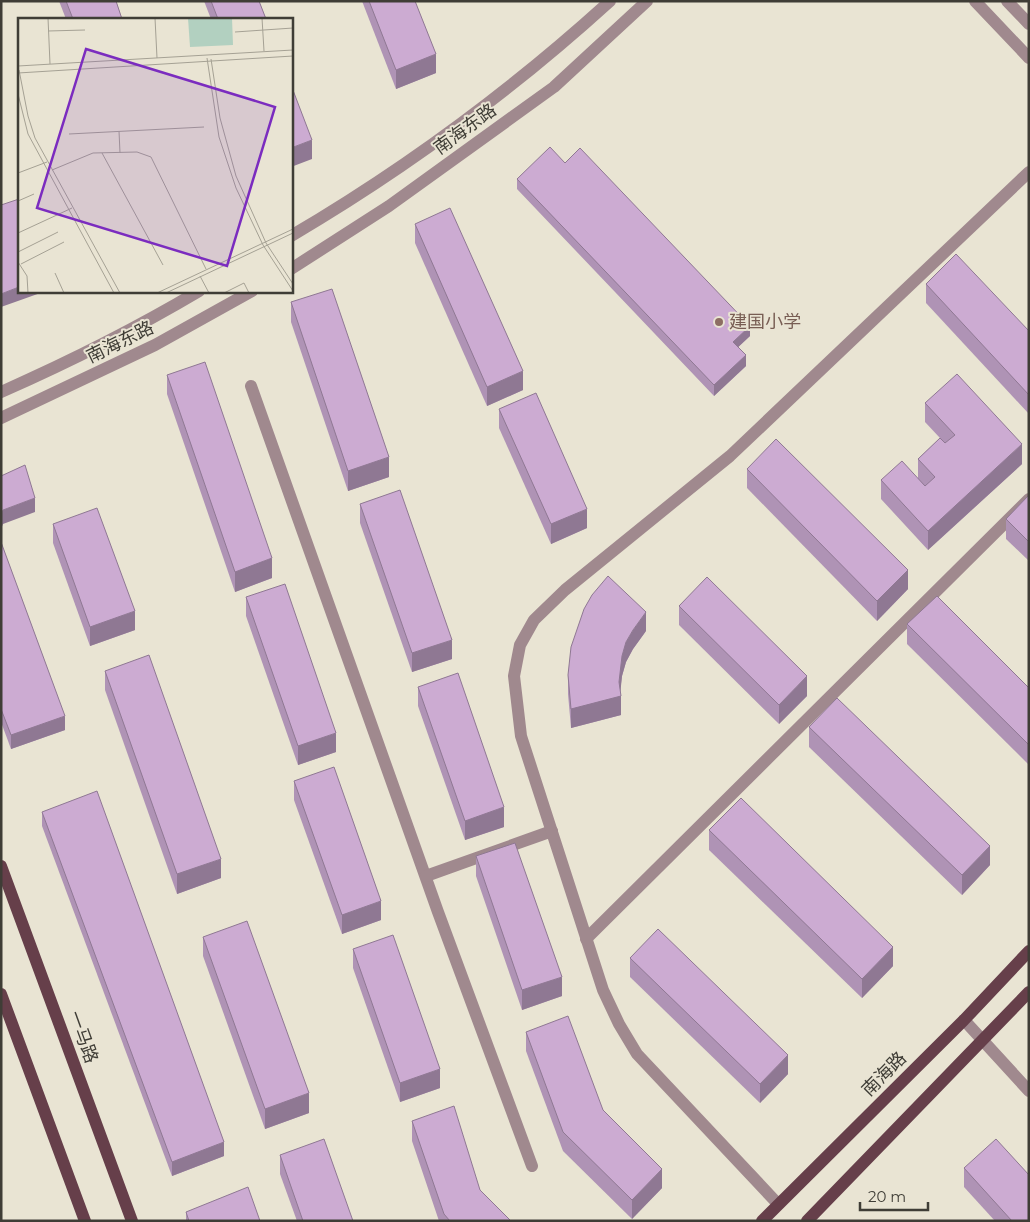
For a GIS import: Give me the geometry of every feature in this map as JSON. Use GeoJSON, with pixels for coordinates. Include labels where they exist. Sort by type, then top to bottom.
{"type":"FeatureCollection","features":[{"type":"Feature","properties":{"kind":"main road","name":"一马路"},"geometry":{"type":"LineString","coordinates":[[1,866],[132,1221]]}},
{"type":"Feature","properties":{"kind":"main road","name":"南海路"},"geometry":{"type":"LineString","coordinates":[[762,1221],[964,1020],[1029,952]]}},
{"type":"Feature","properties":{"kind":"main road"},"geometry":{"type":"LineString","coordinates":[[807,1221],[1029,992]]}},
{"type":"Feature","properties":{"kind":"main road"},"geometry":{"type":"LineString","coordinates":[[1,994],[85,1221]]}},
{"type":"Feature","properties":{"kind":"street","name":"南海东路"},"geometry":{"type":"LineString","coordinates":[[292,235],[398,168],[479,111],[570,37],[610,1]]}},
{"type":"Feature","properties":{"kind":"street","name":"南海东路"},"geometry":{"type":"LineString","coordinates":[[292,268],[389,206],[554,87],[647,1]]}},
{"type":"Feature","properties":{"kind":"street"},"geometry":{"type":"LineString","coordinates":[[975,1],[1029,58]]}},
{"type":"Feature","properties":{"kind":"street"},"geometry":{"type":"LineString","coordinates":[[1008,1],[1029,24]]}},
{"type":"Feature","properties":{"kind":"street"},"geometry":{"type":"LineString","coordinates":[[778,1204],[637,1054],[602,990],[521,736],[514,676],[520,645],[534,620],[565,590],[730,456],[1029,172]]}},
{"type":"Feature","properties":{"kind":"street","name":"南海东路"},"geometry":{"type":"LineString","coordinates":[[1,392],[170,309],[196,292]]}},
{"type":"Feature","properties":{"kind":"street","name":"南海东路"},"geometry":{"type":"LineString","coordinates":[[1,418],[155,345],[250,292]]}},
{"type":"Feature","properties":{"kind":"street"},"geometry":{"type":"LineString","coordinates":[[251,386],[532,1166]]}},
{"type":"Feature","properties":{"kind":"street"},"geometry":{"type":"LineString","coordinates":[[586,939],[1029,500]]}},
{"type":"Feature","properties":{"kind":"street"},"geometry":{"type":"LineString","coordinates":[[426,876],[552,831]]}},
{"type":"Feature","properties":{"kind":"street"},"geometry":{"type":"LineString","coordinates":[[964,1020],[1029,1091]]}},
{"type":"Feature","properties":{"kind":"building"},"geometry":{"type":"Polygon","coordinates":[[[66,1],[116,1],[122,18],[73,18],[66,1]]]}},
{"type":"Feature","properties":{"kind":"building"},"geometry":{"type":"Polygon","coordinates":[[[211,1],[259,1],[266,18],[218,18],[211,1]]]}},
{"type":"Feature","properties":{"kind":"building"},"geometry":{"type":"Polygon","coordinates":[[[369,1],[415,1],[436,54],[396,70],[369,1]]]}},
{"type":"Feature","properties":{"kind":"building"},"geometry":{"type":"Polygon","coordinates":[[[292,88],[312,140],[292,148],[292,88]]]}},
{"type":"Feature","properties":{"kind":"building"},"geometry":{"type":"Polygon","coordinates":[[[550,147],[565,163],[580,148],[750,326],[733,342],[746,355],[714,385],[517,179],[550,147]]]}},
{"type":"Feature","properties":{"kind":"building"},"geometry":{"type":"Polygon","coordinates":[[[18,199],[18,287],[1,294],[1,205],[18,199]]]}},
{"type":"Feature","properties":{"kind":"building"},"geometry":{"type":"Polygon","coordinates":[[[450,208],[523,371],[487,387],[415,224],[450,208]]]}},
{"type":"Feature","properties":{"kind":"building"},"geometry":{"type":"Polygon","coordinates":[[[956,254],[1029,331],[1029,395],[926,284],[956,254]]]}},
{"type":"Feature","properties":{"kind":"building"},"geometry":{"type":"Polygon","coordinates":[[[332,289],[389,457],[348,471],[291,302],[332,289]]]}},
{"type":"Feature","properties":{"kind":"building"},"geometry":{"type":"Polygon","coordinates":[[[205,362],[272,558],[235,572],[167,375],[205,362]]]}},
{"type":"Feature","properties":{"kind":"building"},"geometry":{"type":"Polygon","coordinates":[[[957,374],[1022,444],[928,531],[881,480],[902,461],[925,486],[935,477],[918,459],[940,438],[945,443],[955,435],[925,403],[957,374]]]}},
{"type":"Feature","properties":{"kind":"building"},"geometry":{"type":"Polygon","coordinates":[[[536,393],[587,509],[551,524],[499,409],[536,393]]]}},
{"type":"Feature","properties":{"kind":"building"},"geometry":{"type":"Polygon","coordinates":[[[776,439],[908,570],[877,601],[747,469],[776,439]]]}},
{"type":"Feature","properties":{"kind":"building"},"geometry":{"type":"Polygon","coordinates":[[[25,465],[35,498],[3,510],[1,515],[1,476],[25,465]]]}},
{"type":"Feature","properties":{"kind":"building"},"geometry":{"type":"Polygon","coordinates":[[[400,490],[452,640],[412,653],[360,504],[400,490]]]}},
{"type":"Feature","properties":{"kind":"building"},"geometry":{"type":"Polygon","coordinates":[[[1029,495],[1029,542],[1006,519],[1029,495]]]}},
{"type":"Feature","properties":{"kind":"building"},"geometry":{"type":"Polygon","coordinates":[[[97,508],[135,611],[90,627],[53,524],[97,508]]]}},
{"type":"Feature","properties":{"kind":"building"},"geometry":{"type":"Polygon","coordinates":[[[1,542],[65,716],[11,735],[1,709],[1,542]]]}},
{"type":"Feature","properties":{"kind":"building"},"geometry":{"type":"Polygon","coordinates":[[[608,576],[646,612],[626,642],[622,656],[619,682],[621,696],[571,709],[568,675],[571,647],[584,609],[592,595],[608,576]]]}},
{"type":"Feature","properties":{"kind":"building"},"geometry":{"type":"Polygon","coordinates":[[[707,577],[807,676],[779,705],[679,606],[707,577]]]}},
{"type":"Feature","properties":{"kind":"building"},"geometry":{"type":"Polygon","coordinates":[[[285,584],[336,733],[298,746],[246,597],[285,584]]]}},
{"type":"Feature","properties":{"kind":"building"},"geometry":{"type":"Polygon","coordinates":[[[937,596],[1029,688],[1029,745],[907,624],[937,596]]]}},
{"type":"Feature","properties":{"kind":"building"},"geometry":{"type":"Polygon","coordinates":[[[149,655],[221,859],[177,874],[105,671],[149,655]]]}},
{"type":"Feature","properties":{"kind":"building"},"geometry":{"type":"Polygon","coordinates":[[[458,673],[504,807],[465,821],[418,687],[458,673]]]}},
{"type":"Feature","properties":{"kind":"building"},"geometry":{"type":"Polygon","coordinates":[[[837,698],[990,846],[962,875],[809,727],[837,698]]]}},
{"type":"Feature","properties":{"kind":"building"},"geometry":{"type":"Polygon","coordinates":[[[334,767],[381,901],[342,915],[294,781],[334,767]]]}},
{"type":"Feature","properties":{"kind":"building"},"geometry":{"type":"Polygon","coordinates":[[[97,791],[224,1142],[172,1162],[42,812],[97,791]]]}},
{"type":"Feature","properties":{"kind":"building"},"geometry":{"type":"Polygon","coordinates":[[[741,798],[893,947],[862,979],[709,830],[741,798]]]}},
{"type":"Feature","properties":{"kind":"building"},"geometry":{"type":"Polygon","coordinates":[[[515,843],[562,977],[522,990],[476,856],[515,843]]]}},
{"type":"Feature","properties":{"kind":"building"},"geometry":{"type":"Polygon","coordinates":[[[247,921],[309,1093],[265,1109],[203,937],[247,921]]]}},
{"type":"Feature","properties":{"kind":"building"},"geometry":{"type":"Polygon","coordinates":[[[658,929],[788,1055],[760,1084],[630,958],[658,929]]]}},
{"type":"Feature","properties":{"kind":"building"},"geometry":{"type":"Polygon","coordinates":[[[393,935],[440,1069],[400,1083],[353,949],[393,935]]]}},
{"type":"Feature","properties":{"kind":"building"},"geometry":{"type":"Polygon","coordinates":[[[568,1016],[603,1110],[662,1169],[632,1200],[563,1132],[526,1032],[568,1016]]]}},
{"type":"Feature","properties":{"kind":"building"},"geometry":{"type":"Polygon","coordinates":[[[454,1106],[480,1190],[511,1221],[450,1221],[444,1214],[412,1121],[454,1106]]]}},
{"type":"Feature","properties":{"kind":"building"},"geometry":{"type":"Polygon","coordinates":[[[324,1139],[353,1221],[303,1221],[280,1155],[324,1139]]]}},
{"type":"Feature","properties":{"kind":"building"},"geometry":{"type":"Polygon","coordinates":[[[996,1139],[1029,1175],[1029,1221],[1012,1221],[964,1168],[996,1139]]]}},
{"type":"Feature","properties":{"kind":"building"},"geometry":{"type":"Polygon","coordinates":[[[248,1187],[260,1221],[189,1221],[186,1212],[248,1187]]]}},
{"type":"Feature","properties":{"kind":"place","name":"建国小学"},"geometry":{"type":"Point","coordinates":[719,322]}}]}
